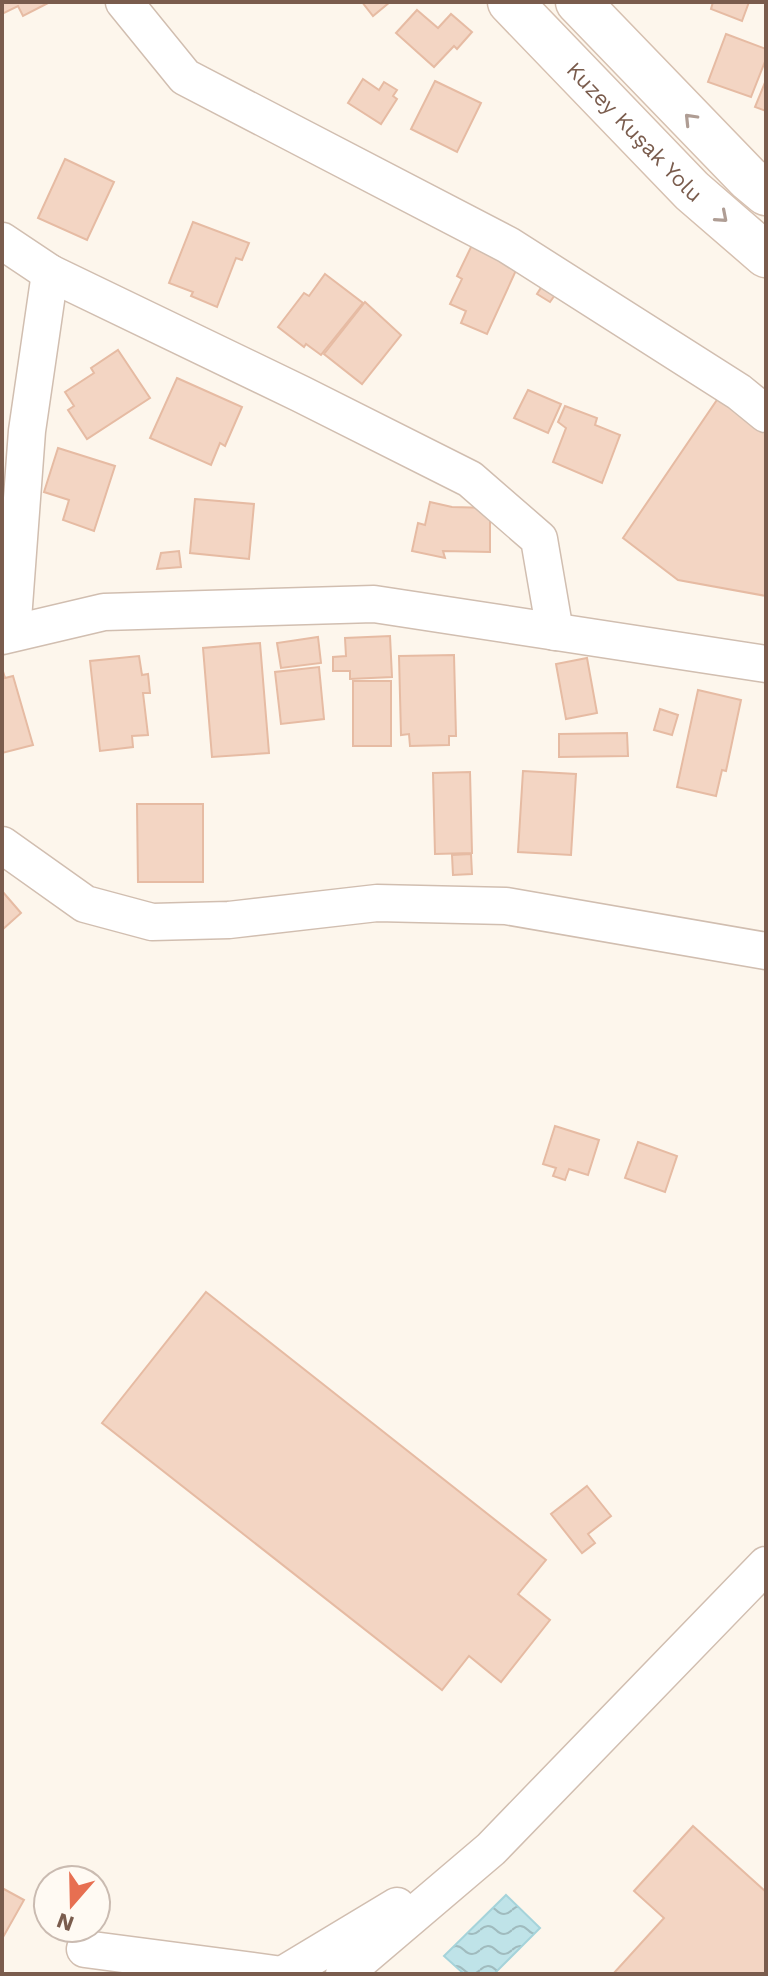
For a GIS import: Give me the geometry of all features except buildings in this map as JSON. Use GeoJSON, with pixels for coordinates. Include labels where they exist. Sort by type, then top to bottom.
{"type":"FeatureCollection","features":[{"type":"Feature","properties":{"kind":"main road","name":"Kuzey Kuşak Yolu"},"geometry":{"type":"LineString","coordinates":[[510,2],[692,191],[766,255]]}},
{"type":"Feature","properties":{"kind":"main road"},"geometry":{"type":"LineString","coordinates":[[578,2],[766,193]]}},
{"type":"Feature","properties":{"kind":"street"},"geometry":{"type":"LineString","coordinates":[[124,2],[185,77],[508,245],[739,392],[766,414]]}},
{"type":"Feature","properties":{"kind":"street"},"geometry":{"type":"LineString","coordinates":[[2,241],[50,273],[470,479],[539,539],[555,632]]}},
{"type":"Feature","properties":{"kind":"street"},"geometry":{"type":"LineString","coordinates":[[50,273],[27,431],[7,634],[104,612],[374,604],[766,664]]}},
{"type":"Feature","properties":{"kind":"street"},"geometry":{"type":"LineString","coordinates":[[2,845],[85,904],[152,922],[229,920],[377,903],[506,906],[766,951]]}},
{"type":"Feature","properties":{"kind":"street"},"geometry":{"type":"LineString","coordinates":[[344,1974],[491,1849],[766,1565]]}},
{"type":"Feature","properties":{"kind":"street"},"geometry":{"type":"LineString","coordinates":[[284,1974],[491,1849]]}},
{"type":"Feature","properties":{"kind":"street"},"geometry":{"type":"LineString","coordinates":[[85,1949],[275,1974]]}},
{"type":"Feature","properties":{"kind":"water"},"geometry":{"type":"Polygon","coordinates":[[[506,1895],[540,1928],[494,1974],[464,1974],[444,1956],[506,1895]]]}}]}
